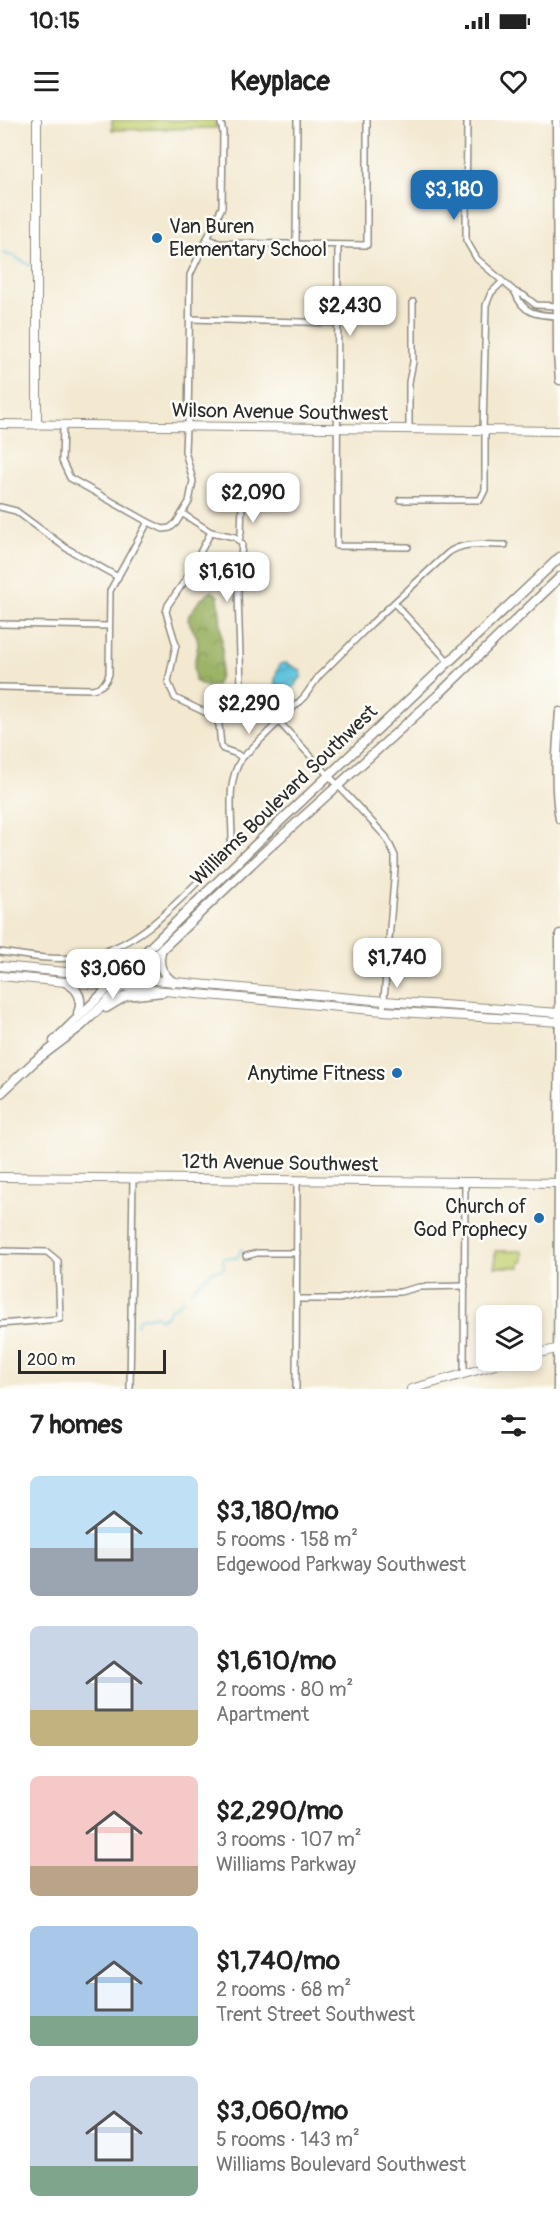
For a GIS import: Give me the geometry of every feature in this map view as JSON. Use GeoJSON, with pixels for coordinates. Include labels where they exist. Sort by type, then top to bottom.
{"type":"FeatureCollection","features":[{"type":"Feature","properties":{"kind":"main road"},"geometry":{"type":"LineString","coordinates":[[37,120],[37,425]]}},
{"type":"Feature","properties":{"kind":"main road"},"geometry":{"type":"LineString","coordinates":[[557,120],[560,380]]}},
{"type":"Feature","properties":{"kind":"main road","name":"Wilson Avenue Southwest"},"geometry":{"type":"LineString","coordinates":[[0,424],[560,431]]}},
{"type":"Feature","properties":{"kind":"main road"},"geometry":{"type":"LineString","coordinates":[[546,570],[560,551]]}},
{"type":"Feature","properties":{"kind":"main road","name":"Williams Boulevard Southwest"},"geometry":{"type":"LineString","coordinates":[[79,1021],[108,986],[560,557]]}},
{"type":"Feature","properties":{"kind":"main road","name":"Williams Boulevard Southwest"},"geometry":{"type":"LineString","coordinates":[[0,1094],[79,1021],[130,979],[437,696],[560,577]]}},
{"type":"Feature","properties":{"kind":"main road"},"geometry":{"type":"LineString","coordinates":[[545,592],[560,584]]}},
{"type":"Feature","properties":{"kind":"main road"},"geometry":{"type":"LineString","coordinates":[[560,712],[556,786],[560,819]]}},
{"type":"Feature","properties":{"kind":"main road"},"geometry":{"type":"LineString","coordinates":[[558,1389],[560,934]]}},
{"type":"Feature","properties":{"kind":"main road"},"geometry":{"type":"LineString","coordinates":[[162,948],[159,968],[174,983]]}},
{"type":"Feature","properties":{"kind":"main road"},"geometry":{"type":"LineString","coordinates":[[82,973],[113,970],[147,949]]}},
{"type":"Feature","properties":{"kind":"main road"},"geometry":{"type":"LineString","coordinates":[[0,966],[560,1017]]}},
{"type":"Feature","properties":{"kind":"main road"},"geometry":{"type":"LineString","coordinates":[[0,976],[384,1011],[560,1017]]}},
{"type":"Feature","properties":{"kind":"main road"},"geometry":{"type":"LineString","coordinates":[[65,982],[73,986],[81,998],[79,1021]]}},
{"type":"Feature","properties":{"kind":"main road"},"geometry":{"type":"LineString","coordinates":[[79,1021],[126,996],[163,992]]}},
{"type":"Feature","properties":{"kind":"main road","name":"12th Avenue Southwest"},"geometry":{"type":"LineString","coordinates":[[0,1177],[559,1183]]}},
{"type":"Feature","properties":{"kind":"main road"},"geometry":{"type":"LineString","coordinates":[[542,1352],[559,1348]]}},
{"type":"Feature","properties":{"kind":"main road"},"geometry":{"type":"LineString","coordinates":[[411,1389],[476,1371]]}},
{"type":"Feature","properties":{"kind":"street"},"geometry":{"type":"LineString","coordinates":[[63,425],[62,461],[70,477],[163,529],[170,528],[177,523],[189,502],[193,481],[185,451],[190,275],[222,207],[224,198],[224,132],[220,120]]}},
{"type":"Feature","properties":{"kind":"street"},"geometry":{"type":"LineString","coordinates":[[296,244],[297,120]]}},
{"type":"Feature","properties":{"kind":"street"},"geometry":{"type":"LineString","coordinates":[[207,238],[218,243],[367,245],[368,120]]}},
{"type":"Feature","properties":{"kind":"street"},"geometry":{"type":"LineString","coordinates":[[467,120],[466,240],[477,259],[515,292],[536,305],[559,311]]}},
{"type":"Feature","properties":{"kind":"street"},"geometry":{"type":"LineString","coordinates":[[338,245],[337,546],[408,547]]}},
{"type":"Feature","properties":{"kind":"street"},"geometry":{"type":"LineString","coordinates":[[400,500],[480,500],[485,490],[486,305],[488,298],[502,282]]}},
{"type":"Feature","properties":{"kind":"street"},"geometry":{"type":"LineString","coordinates":[[515,292],[518,301],[534,315],[559,311]]}},
{"type":"Feature","properties":{"kind":"street"},"geometry":{"type":"LineString","coordinates":[[409,430],[409,382],[413,362],[413,302]]}},
{"type":"Feature","properties":{"kind":"street"},"geometry":{"type":"LineString","coordinates":[[190,319],[338,322]]}},
{"type":"Feature","properties":{"kind":"street"},"geometry":{"type":"LineString","coordinates":[[217,720],[235,704],[240,687],[238,594],[242,551],[239,540],[242,503]]}},
{"type":"Feature","properties":{"kind":"street"},"geometry":{"type":"LineString","coordinates":[[0,507],[16,511],[66,548],[118,577]]}},
{"type":"Feature","properties":{"kind":"street"},"geometry":{"type":"LineString","coordinates":[[183,514],[211,532],[239,540]]}},
{"type":"Feature","properties":{"kind":"street"},"geometry":{"type":"LineString","coordinates":[[0,687],[92,689],[100,687],[107,681],[110,591],[148,522]]}},
{"type":"Feature","properties":{"kind":"street"},"geometry":{"type":"LineString","coordinates":[[211,532],[186,579],[168,605],[166,612],[176,645],[168,682],[175,698],[210,713],[217,720],[221,746],[242,758]]}},
{"type":"Feature","properties":{"kind":"street"},"geometry":{"type":"LineString","coordinates":[[0,952],[47,957],[81,957],[111,950],[148,929],[230,847],[232,778],[242,758],[304,697],[319,676],[456,547],[466,544],[505,545]]}},
{"type":"Feature","properties":{"kind":"street"},"geometry":{"type":"LineString","coordinates":[[394,603],[448,661]]}},
{"type":"Feature","properties":{"kind":"street"},"geometry":{"type":"LineString","coordinates":[[0,624],[109,626]]}},
{"type":"Feature","properties":{"kind":"street"},"geometry":{"type":"LineString","coordinates":[[279,722],[386,837],[395,856],[384,1011]]}},
{"type":"Feature","properties":{"kind":"street"},"geometry":{"type":"LineString","coordinates":[[130,1389],[133,1178]]}},
{"type":"Feature","properties":{"kind":"street"},"geometry":{"type":"LineString","coordinates":[[296,1389],[297,1180]]}},
{"type":"Feature","properties":{"kind":"street"},"geometry":{"type":"LineString","coordinates":[[464,1374],[465,1182]]}},
{"type":"Feature","properties":{"kind":"street"},"geometry":{"type":"LineString","coordinates":[[0,1251],[47,1252],[56,1257],[60,1272],[60,1319],[0,1323]]}},
{"type":"Feature","properties":{"kind":"street"},"geometry":{"type":"LineString","coordinates":[[246,1256],[258,1253],[297,1253]]}},
{"type":"Feature","properties":{"kind":"street"},"geometry":{"type":"LineString","coordinates":[[297,1299],[339,1299],[368,1293],[400,1292],[419,1287],[465,1286]]}},
{"type":"Feature","properties":{"kind":"green space"},"geometry":{"type":"Polygon","coordinates":[[[112,120],[213,120],[217,128],[112,130],[112,120]]]}},
{"type":"Feature","properties":{"kind":"green space"},"geometry":{"type":"Polygon","coordinates":[[[212,591],[218,596],[222,654],[216,685],[207,687],[195,681],[194,666],[198,645],[197,637],[188,620],[200,600],[212,591]]]}},
{"type":"Feature","properties":{"kind":"green space"},"geometry":{"type":"Polygon","coordinates":[[[495,1251],[523,1251],[523,1262],[520,1262],[520,1267],[495,1267],[495,1251]]]}},
{"type":"Feature","properties":{"kind":"water"},"geometry":{"type":"Polygon","coordinates":[[[286,663],[300,670],[302,676],[289,693],[278,700],[274,696],[276,675],[280,664],[286,663]]]}},
{"type":"Feature","properties":{"kind":"waterway"},"geometry":{"type":"LineString","coordinates":[[0,252],[31,266]]}},
{"type":"Feature","properties":{"kind":"waterway"},"geometry":{"type":"LineString","coordinates":[[190,1291],[214,1270],[224,1268],[223,1258],[237,1258],[242,1248]]}},
{"type":"Feature","properties":{"kind":"waterway"},"geometry":{"type":"LineString","coordinates":[[137,1325],[139,1319],[157,1315],[159,1319],[165,1317],[170,1309],[183,1300]]}},
{"type":"Feature","properties":{"kind":"place","name":"Van Buren Elementary School"},"geometry":{"type":"Point","coordinates":[157,238]}},
{"type":"Feature","properties":{"kind":"place","name":"Anytime Fitness"},"geometry":{"type":"Point","coordinates":[397,1073]}},
{"type":"Feature","properties":{"kind":"place","name":"Church of God Prophecy"},"geometry":{"type":"Point","coordinates":[539,1218]}}]}
